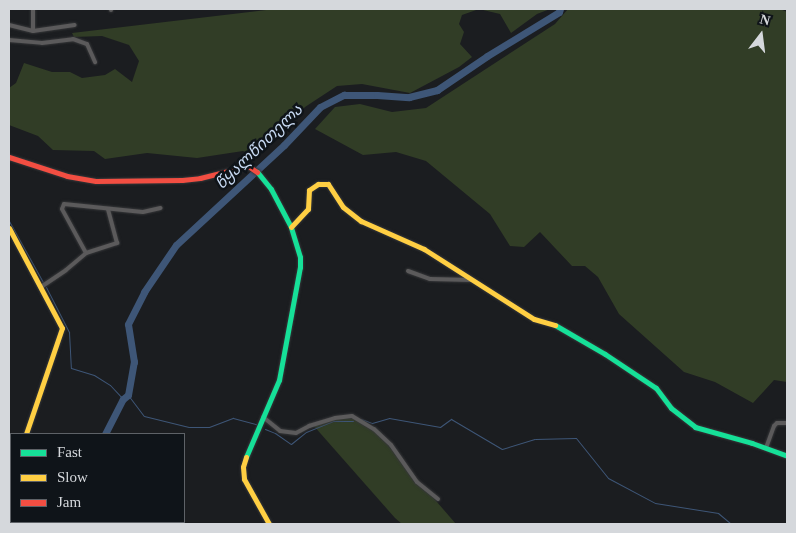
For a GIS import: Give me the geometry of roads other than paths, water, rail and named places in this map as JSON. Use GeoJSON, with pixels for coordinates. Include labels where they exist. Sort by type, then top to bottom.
{"type":"FeatureCollection","features":[{"type":"Feature","properties":{"kind":"street"},"geometry":{"type":"LineString","coordinates":[[32,31],[33,9]]}},
{"type":"Feature","properties":{"kind":"street"},"geometry":{"type":"LineString","coordinates":[[9,25],[32,31],[75,25]]}},
{"type":"Feature","properties":{"kind":"street"},"geometry":{"type":"LineString","coordinates":[[9,40],[42,42],[73,39],[87,44],[91,48],[95,62]]}},
{"type":"Feature","properties":{"kind":"street"},"geometry":{"type":"LineString","coordinates":[[9,157],[60,174],[96,181],[182,180],[214,175],[246,166],[252,167],[278,200],[300,257],[300,267],[280,380],[249,447],[243,467],[244,479],[269,524]]}},
{"type":"Feature","properties":{"kind":"street"},"geometry":{"type":"LineString","coordinates":[[290,227],[308,209],[310,188],[318,184],[328,184],[344,207],[361,221],[424,249],[534,319],[555,325],[656,388],[671,408],[695,427],[787,456]]}},
{"type":"Feature","properties":{"kind":"street"},"geometry":{"type":"LineString","coordinates":[[86,253],[62,206],[64,204],[143,212],[161,208]]}},
{"type":"Feature","properties":{"kind":"street"},"geometry":{"type":"LineString","coordinates":[[41,287],[66,270],[86,253],[117,243],[108,209]]}},
{"type":"Feature","properties":{"kind":"street"},"geometry":{"type":"LineString","coordinates":[[9,228],[62,328],[26,433]]}},
{"type":"Feature","properties":{"kind":"street"},"geometry":{"type":"LineString","coordinates":[[408,271],[430,279],[472,280]]}},
{"type":"Feature","properties":{"kind":"street"},"geometry":{"type":"LineString","coordinates":[[263,417],[280,431],[296,433],[309,426],[335,418],[352,416],[374,429],[391,445],[416,482],[438,499]]}},
{"type":"Feature","properties":{"kind":"street"},"geometry":{"type":"LineString","coordinates":[[766,448],[774,426],[777,423],[787,423]]}},
{"type":"Feature","properties":{"kind":"waterway","name":"წყალწითელა"},"geometry":{"type":"LineString","coordinates":[[106,433],[123,399],[128,395],[134,362],[128,324],[144,292],[176,245],[284,145],[320,107],[344,95],[409,97],[437,90],[487,56],[559,12],[560,9]]}},
{"type":"Feature","properties":{"kind":"waterway"},"geometry":{"type":"LineString","coordinates":[[9,221],[43,282]]}},
{"type":"Feature","properties":{"kind":"waterway"},"geometry":{"type":"LineString","coordinates":[[46,287],[69,332],[71,368],[94,375],[110,385],[123,399]]}},
{"type":"Feature","properties":{"kind":"waterway"},"geometry":{"type":"LineString","coordinates":[[128,395],[144,416],[189,427],[209,427],[233,418],[256,424]]}},
{"type":"Feature","properties":{"kind":"waterway"},"geometry":{"type":"LineString","coordinates":[[361,419],[372,423],[389,418],[440,427],[451,419],[502,449],[535,439],[576,438],[608,478],[655,503],[718,513],[731,524]]}},
{"type":"Feature","properties":{"kind":"waterway"},"geometry":{"type":"LineString","coordinates":[[265,429],[275,433],[291,444],[306,432],[333,421],[353,421]]}}]}
